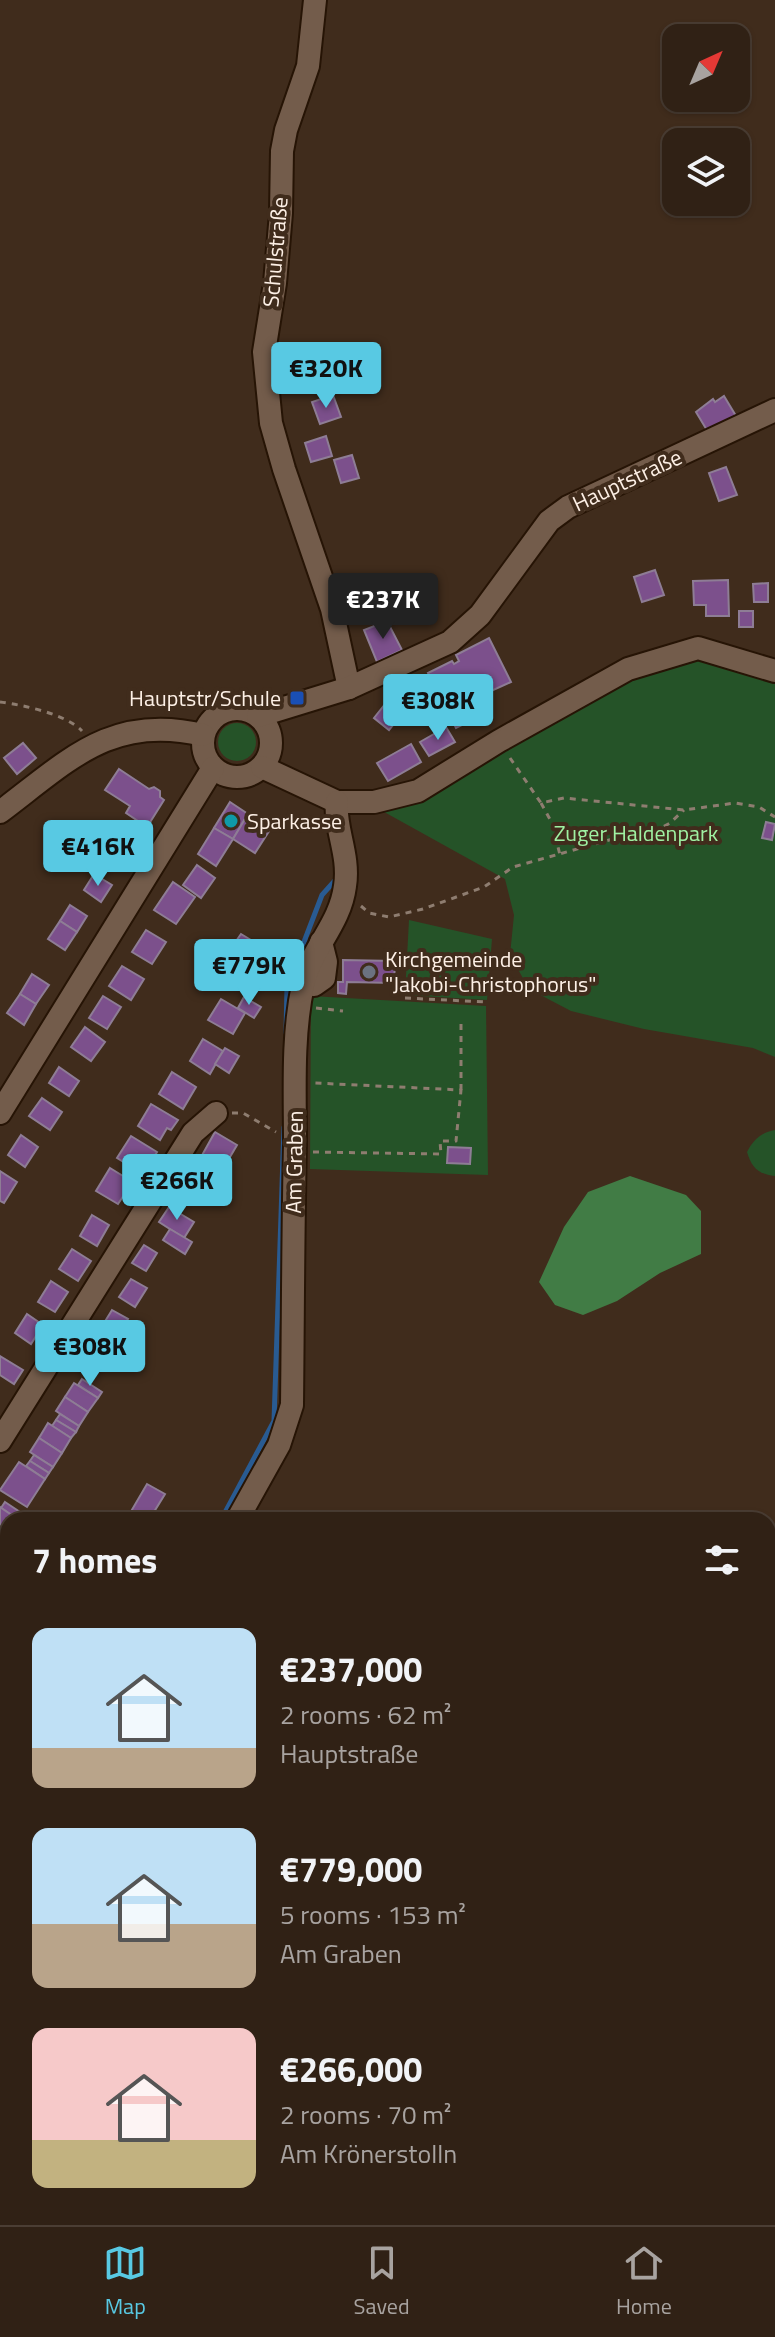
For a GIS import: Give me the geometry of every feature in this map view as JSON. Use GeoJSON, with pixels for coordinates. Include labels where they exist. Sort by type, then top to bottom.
{"type":"FeatureCollection","features":[{"type":"Feature","properties":{"kind":"street","name":"Schulstraße"},"geometry":{"type":"LineString","coordinates":[[315,0],[308,66],[282,151],[275,283],[264,352],[271,423],[332,609],[349,688]]}},
{"type":"Feature","properties":{"kind":"street","name":"Hauptstraße"},"geometry":{"type":"LineString","coordinates":[[264,725],[450,642],[480,615],[549,521],[568,507],[775,410]]}},
{"type":"Feature","properties":{"kind":"street"},"geometry":{"type":"LineString","coordinates":[[262,767],[337,802],[374,802],[418,791],[499,741],[628,669],[698,648],[775,671]]}},
{"type":"Feature","properties":{"kind":"street"},"geometry":{"type":"LineString","coordinates":[[228,709],[242,709],[264,725],[270,753],[262,767],[250,775],[237,777],[213,768],[204,751],[203,735],[214,717],[228,709]]}},
{"type":"Feature","properties":{"kind":"street"},"geometry":{"type":"LineString","coordinates":[[0,812],[94,744],[118,734],[177,728],[203,735]]}},
{"type":"Feature","properties":{"kind":"street"},"geometry":{"type":"LineString","coordinates":[[0,1113],[213,768]]}},
{"type":"Feature","properties":{"kind":"street","name":"Am Graben"},"geometry":{"type":"LineString","coordinates":[[241,1512],[279,1445],[292,1405],[295,1082],[300,1007],[303,984],[321,942],[335,922],[345,889],[347,873],[337,802]]}},
{"type":"Feature","properties":{"kind":"street"},"geometry":{"type":"LineString","coordinates":[[0,1441],[193,1133],[216,1113]]}},
{"type":"Feature","properties":{"kind":"path"},"geometry":{"type":"LineString","coordinates":[[0,702],[22,705],[70,722],[94,744]]}},
{"type":"Feature","properties":{"kind":"path"},"geometry":{"type":"LineString","coordinates":[[499,741],[552,823],[560,855]]}},
{"type":"Feature","properties":{"kind":"path"},"geometry":{"type":"LineString","coordinates":[[541,803],[564,798],[684,810],[735,803],[759,807],[775,817]]}},
{"type":"Feature","properties":{"kind":"path"},"geometry":{"type":"LineString","coordinates":[[345,889],[369,913],[389,917],[423,909],[484,887],[513,867],[616,838],[643,838],[670,823],[684,810]]}},
{"type":"Feature","properties":{"kind":"path"},"geometry":{"type":"LineString","coordinates":[[405,998],[487,1002]]}},
{"type":"Feature","properties":{"kind":"path"},"geometry":{"type":"LineString","coordinates":[[300,1007],[343,1011]]}},
{"type":"Feature","properties":{"kind":"path"},"geometry":{"type":"LineString","coordinates":[[313,1140],[313,1154],[441,1154],[440,1141],[456,1141],[461,1090],[461,1019]]}},
{"type":"Feature","properties":{"kind":"path"},"geometry":{"type":"LineString","coordinates":[[295,1082],[461,1090]]}},
{"type":"Feature","properties":{"kind":"path"},"geometry":{"type":"LineString","coordinates":[[216,1113],[243,1113],[279,1134]]}},
{"type":"Feature","properties":{"kind":"green space","name":"Zuger Haldenpark"},"geometry":{"type":"Polygon","coordinates":[[[699,653],[775,676],[775,1057],[753,1048],[644,1029],[571,1011],[529,989],[510,955],[514,915],[505,879],[377,808],[629,673],[699,653]]]}},
{"type":"Feature","properties":{"kind":"green space"},"geometry":{"type":"Polygon","coordinates":[[[237,723],[250,729],[256,742],[250,755],[237,761],[224,755],[218,742],[224,729],[237,723]]]}},
{"type":"Feature","properties":{"kind":"green space"},"geometry":{"type":"Polygon","coordinates":[[[409,920],[492,939],[487,1000],[405,995],[409,920]]]}},
{"type":"Feature","properties":{"kind":"green space"},"geometry":{"type":"Polygon","coordinates":[[[311,996],[486,1006],[488,1175],[310,1169],[311,996]]]}},
{"type":"Feature","properties":{"kind":"green space"},"geometry":{"type":"Polygon","coordinates":[[[775,1130],[775,1176],[756,1169],[747,1152],[758,1137],[775,1130]]]}},
{"type":"Feature","properties":{"kind":"green space"},"geometry":{"type":"Polygon","coordinates":[[[630,1176],[686,1195],[701,1211],[701,1254],[660,1273],[617,1301],[583,1315],[555,1305],[539,1282],[564,1227],[588,1192],[630,1176]]]}},
{"type":"Feature","properties":{"kind":"building"},"geometry":{"type":"Polygon","coordinates":[[[333,395],[341,417],[320,424],[312,402],[333,395]]]}},
{"type":"Feature","properties":{"kind":"building"},"geometry":{"type":"Polygon","coordinates":[[[724,396],[736,416],[708,432],[696,412],[713,399],[715,402],[724,396]]]}},
{"type":"Feature","properties":{"kind":"building"},"geometry":{"type":"Polygon","coordinates":[[[326,436],[332,456],[311,462],[305,443],[326,436]]]}},
{"type":"Feature","properties":{"kind":"building"},"geometry":{"type":"Polygon","coordinates":[[[352,455],[359,478],[341,483],[334,460],[352,455]]]}},
{"type":"Feature","properties":{"kind":"building"},"geometry":{"type":"Polygon","coordinates":[[[726,467],[737,495],[719,501],[709,473],[726,467]]]}},
{"type":"Feature","properties":{"kind":"building"},"geometry":{"type":"Polygon","coordinates":[[[655,570],[664,595],[642,602],[634,577],[655,570]]]}},
{"type":"Feature","properties":{"kind":"building"},"geometry":{"type":"Polygon","coordinates":[[[728,580],[729,616],[706,616],[706,605],[694,605],[693,581],[728,580]]]}},
{"type":"Feature","properties":{"kind":"building"},"geometry":{"type":"Polygon","coordinates":[[[768,583],[768,602],[754,602],[753,584],[768,583]]]}},
{"type":"Feature","properties":{"kind":"building"},"geometry":{"type":"Polygon","coordinates":[[[739,611],[753,611],[753,627],[739,627],[739,611]]]}},
{"type":"Feature","properties":{"kind":"building"},"geometry":{"type":"Polygon","coordinates":[[[387,621],[402,650],[377,662],[364,630],[387,621]]]}},
{"type":"Feature","properties":{"kind":"building"},"geometry":{"type":"Polygon","coordinates":[[[489,638],[511,682],[471,700],[480,716],[456,728],[428,673],[452,661],[454,664],[459,661],[456,655],[489,638]]]}},
{"type":"Feature","properties":{"kind":"building"},"geometry":{"type":"Polygon","coordinates":[[[390,698],[405,710],[389,730],[374,718],[390,698]]]}},
{"type":"Feature","properties":{"kind":"building"},"geometry":{"type":"Polygon","coordinates":[[[446,727],[455,742],[429,756],[420,742],[446,727]]]}},
{"type":"Feature","properties":{"kind":"building"},"geometry":{"type":"Polygon","coordinates":[[[23,743],[36,758],[17,774],[4,758],[23,743]]]}},
{"type":"Feature","properties":{"kind":"building"},"geometry":{"type":"Polygon","coordinates":[[[411,744],[421,762],[388,781],[377,763],[411,744]]]}},
{"type":"Feature","properties":{"kind":"building"},"geometry":{"type":"Polygon","coordinates":[[[119,769],[149,789],[154,787],[160,791],[160,797],[164,800],[147,827],[126,813],[130,806],[105,790],[119,769]]]}},
{"type":"Feature","properties":{"kind":"building","name":"Sparkasse"},"geometry":{"type":"Polygon","coordinates":[[[230,802],[248,814],[233,839],[214,828],[230,802]]]}},
{"type":"Feature","properties":{"kind":"building"},"geometry":{"type":"Polygon","coordinates":[[[248,814],[271,828],[255,853],[233,839],[248,814]]]}},
{"type":"Feature","properties":{"kind":"building"},"geometry":{"type":"Polygon","coordinates":[[[766,822],[775,824],[772,840],[762,838],[766,822]]]}},
{"type":"Feature","properties":{"kind":"building"},"geometry":{"type":"Polygon","coordinates":[[[214,828],[233,839],[216,866],[198,854],[214,828]]]}},
{"type":"Feature","properties":{"kind":"building"},"geometry":{"type":"Polygon","coordinates":[[[116,839],[134,853],[122,869],[104,855],[116,839]]]}},
{"type":"Feature","properties":{"kind":"building"},"geometry":{"type":"Polygon","coordinates":[[[197,865],[215,878],[201,898],[183,885],[197,865]]]}},
{"type":"Feature","properties":{"kind":"building"},"geometry":{"type":"Polygon","coordinates":[[[94,874],[112,885],[101,902],[84,890],[94,874]]]}},
{"type":"Feature","properties":{"kind":"building"},"geometry":{"type":"Polygon","coordinates":[[[173,882],[195,897],[176,924],[154,910],[173,882]]]}},
{"type":"Feature","properties":{"kind":"building"},"geometry":{"type":"Polygon","coordinates":[[[70,905],[87,916],[77,932],[60,921],[70,905]]]}},
{"type":"Feature","properties":{"kind":"building"},"geometry":{"type":"Polygon","coordinates":[[[60,921],[77,932],[65,950],[48,939],[60,921]]]}},
{"type":"Feature","properties":{"kind":"building"},"geometry":{"type":"Polygon","coordinates":[[[146,930],[166,942],[152,964],[132,952],[146,930]]]}},
{"type":"Feature","properties":{"kind":"building"},"geometry":{"type":"Polygon","coordinates":[[[241,934],[269,951],[256,972],[227,954],[241,934]]]}},
{"type":"Feature","properties":{"kind":"building","name":"Kirchgemeinde \"Jakobi-Christophorus\""},"geometry":{"type":"Polygon","coordinates":[[[343,960],[395,961],[394,983],[347,982],[346,994],[338,993],[338,982],[343,982],[343,960]]]}},
{"type":"Feature","properties":{"kind":"building"},"geometry":{"type":"Polygon","coordinates":[[[122,966],[144,979],[131,1000],[109,986],[122,966]]]}},
{"type":"Feature","properties":{"kind":"building"},"geometry":{"type":"Polygon","coordinates":[[[32,974],[49,985],[36,1004],[20,994],[32,974]]]}},
{"type":"Feature","properties":{"kind":"building"},"geometry":{"type":"Polygon","coordinates":[[[20,994],[36,1004],[24,1025],[7,1013],[20,994]]]}},
{"type":"Feature","properties":{"kind":"building"},"geometry":{"type":"Polygon","coordinates":[[[103,996],[121,1007],[107,1029],[89,1018],[103,996]]]}},
{"type":"Feature","properties":{"kind":"building"},"geometry":{"type":"Polygon","coordinates":[[[244,997],[261,1007],[254,1018],[238,1008],[244,997]]]}},
{"type":"Feature","properties":{"kind":"building"},"geometry":{"type":"Polygon","coordinates":[[[221,999],[245,1013],[233,1034],[208,1020],[221,999]]]}},
{"type":"Feature","properties":{"kind":"building"},"geometry":{"type":"Polygon","coordinates":[[[85,1027],[105,1042],[91,1061],[71,1047],[85,1027]]]}},
{"type":"Feature","properties":{"kind":"building"},"geometry":{"type":"Polygon","coordinates":[[[203,1039],[223,1051],[210,1074],[190,1061],[203,1039]]]}},
{"type":"Feature","properties":{"kind":"building"},"geometry":{"type":"Polygon","coordinates":[[[225,1048],[239,1056],[229,1073],[215,1064],[225,1048]]]}},
{"type":"Feature","properties":{"kind":"building"},"geometry":{"type":"Polygon","coordinates":[[[59,1067],[79,1081],[69,1096],[49,1083],[59,1067]]]}},
{"type":"Feature","properties":{"kind":"building"},"geometry":{"type":"Polygon","coordinates":[[[172,1072],[196,1087],[183,1109],[159,1094],[172,1072]]]}},
{"type":"Feature","properties":{"kind":"building"},"geometry":{"type":"Polygon","coordinates":[[[42,1098],[62,1112],[50,1130],[29,1116],[42,1098]]]}},
{"type":"Feature","properties":{"kind":"building"},"geometry":{"type":"Polygon","coordinates":[[[151,1104],[178,1120],[171,1130],[167,1128],[160,1140],[138,1126],[151,1104]]]}},
{"type":"Feature","properties":{"kind":"building"},"geometry":{"type":"Polygon","coordinates":[[[215,1132],[237,1145],[223,1169],[201,1157],[215,1132]]]}},
{"type":"Feature","properties":{"kind":"building"},"geometry":{"type":"Polygon","coordinates":[[[21,1135],[38,1147],[25,1167],[8,1155],[21,1135]]]}},
{"type":"Feature","properties":{"kind":"building"},"geometry":{"type":"Polygon","coordinates":[[[131,1136],[157,1152],[151,1162],[147,1160],[140,1172],[117,1158],[131,1136]]]}},
{"type":"Feature","properties":{"kind":"building"},"geometry":{"type":"Polygon","coordinates":[[[448,1147],[471,1148],[470,1164],[447,1163],[448,1147]]]}},
{"type":"Feature","properties":{"kind":"building"},"geometry":{"type":"Polygon","coordinates":[[[192,1167],[214,1180],[202,1199],[180,1186],[192,1167]]]}},
{"type":"Feature","properties":{"kind":"building"},"geometry":{"type":"Polygon","coordinates":[[[110,1168],[136,1184],[118,1204],[96,1191],[110,1168]]]}},
{"type":"Feature","properties":{"kind":"building"},"geometry":{"type":"Polygon","coordinates":[[[0,1171],[17,1182],[4,1203],[0,1201],[0,1171]]]}},
{"type":"Feature","properties":{"kind":"building"},"geometry":{"type":"Polygon","coordinates":[[[169,1207],[194,1222],[184,1238],[159,1222],[169,1207]]]}},
{"type":"Feature","properties":{"kind":"building"},"geometry":{"type":"Polygon","coordinates":[[[92,1215],[109,1225],[97,1246],[80,1236],[92,1215]]]}},
{"type":"Feature","properties":{"kind":"building"},"geometry":{"type":"Polygon","coordinates":[[[170,1229],[192,1242],[185,1254],[163,1240],[170,1229]]]}},
{"type":"Feature","properties":{"kind":"building"},"geometry":{"type":"Polygon","coordinates":[[[144,1245],[157,1253],[146,1271],[132,1263],[144,1245]]]}},
{"type":"Feature","properties":{"kind":"building"},"geometry":{"type":"Polygon","coordinates":[[[72,1249],[91,1261],[78,1281],[59,1269],[72,1249]]]}},
{"type":"Feature","properties":{"kind":"building"},"geometry":{"type":"Polygon","coordinates":[[[131,1279],[147,1288],[135,1307],[119,1297],[131,1279]]]}},
{"type":"Feature","properties":{"kind":"building"},"geometry":{"type":"Polygon","coordinates":[[[51,1281],[68,1292],[55,1312],[38,1302],[51,1281]]]}},
{"type":"Feature","properties":{"kind":"building"},"geometry":{"type":"Polygon","coordinates":[[[112,1310],[128,1319],[117,1338],[101,1328],[112,1310]]]}},
{"type":"Feature","properties":{"kind":"building"},"geometry":{"type":"Polygon","coordinates":[[[27,1314],[43,1325],[31,1344],[15,1333],[27,1314]]]}},
{"type":"Feature","properties":{"kind":"building"},"geometry":{"type":"Polygon","coordinates":[[[89,1346],[105,1355],[94,1374],[78,1364],[89,1346]]]}},
{"type":"Feature","properties":{"kind":"building"},"geometry":{"type":"Polygon","coordinates":[[[0,1356],[23,1370],[14,1384],[0,1375],[0,1356]]]}},
{"type":"Feature","properties":{"kind":"building"},"geometry":{"type":"Polygon","coordinates":[[[82,1379],[102,1392],[98,1398],[78,1385],[82,1379]]]}},
{"type":"Feature","properties":{"kind":"building"},"geometry":{"type":"Polygon","coordinates":[[[74,1383],[98,1398],[88,1412],[65,1397],[74,1383]]]}},
{"type":"Feature","properties":{"kind":"building"},"geometry":{"type":"Polygon","coordinates":[[[65,1397],[88,1412],[79,1426],[56,1411],[65,1397]]]}},
{"type":"Feature","properties":{"kind":"building"},"geometry":{"type":"Polygon","coordinates":[[[60,1414],[79,1426],[76,1432],[56,1420],[60,1414]]]}},
{"type":"Feature","properties":{"kind":"building"},"geometry":{"type":"Polygon","coordinates":[[[56,1420],[76,1432],[71,1438],[52,1426],[56,1420]]]}},
{"type":"Feature","properties":{"kind":"building"},"geometry":{"type":"Polygon","coordinates":[[[48,1423],[71,1438],[62,1453],[39,1438],[48,1423]]]}},
{"type":"Feature","properties":{"kind":"building"},"geometry":{"type":"Polygon","coordinates":[[[39,1438],[62,1453],[53,1467],[30,1452],[39,1438]]]}},
{"type":"Feature","properties":{"kind":"building"},"geometry":{"type":"Polygon","coordinates":[[[34,1455],[53,1467],[49,1473],[30,1461],[34,1455]]]}},
{"type":"Feature","properties":{"kind":"building"},"geometry":{"type":"Polygon","coordinates":[[[30,1461],[49,1473],[45,1479],[26,1466],[30,1461]]]}},
{"type":"Feature","properties":{"kind":"building"},"geometry":{"type":"Polygon","coordinates":[[[19,1462],[45,1479],[27,1507],[0,1490],[19,1462]]]}},
{"type":"Feature","properties":{"kind":"building"},"geometry":{"type":"Polygon","coordinates":[[[147,1484],[165,1494],[154,1512],[131,1512],[147,1484]]]}},
{"type":"Feature","properties":{"kind":"building"},"geometry":{"type":"Polygon","coordinates":[[[5,1502],[20,1512],[7,1512],[1,1508],[5,1502]]]}},
{"type":"Feature","properties":{"kind":"waterway"},"geometry":{"type":"LineString","coordinates":[[286,1033],[287,986],[322,895],[339,876]]}},
{"type":"Feature","properties":{"kind":"waterway"},"geometry":{"type":"LineString","coordinates":[[225,1512],[274,1421],[284,1127]]}},
{"type":"Feature","properties":{"kind":"place","name":"Hauptstr/Schule"},"geometry":{"type":"Point","coordinates":[297,698]}},
{"type":"Feature","properties":{"kind":"place","name":"Sparkasse"},"geometry":{"type":"Point","coordinates":[231,821]}},
{"type":"Feature","properties":{"kind":"place","name":"Kirchgemeinde \"Jakobi-Christophorus\""},"geometry":{"type":"Point","coordinates":[369,972]}}]}
